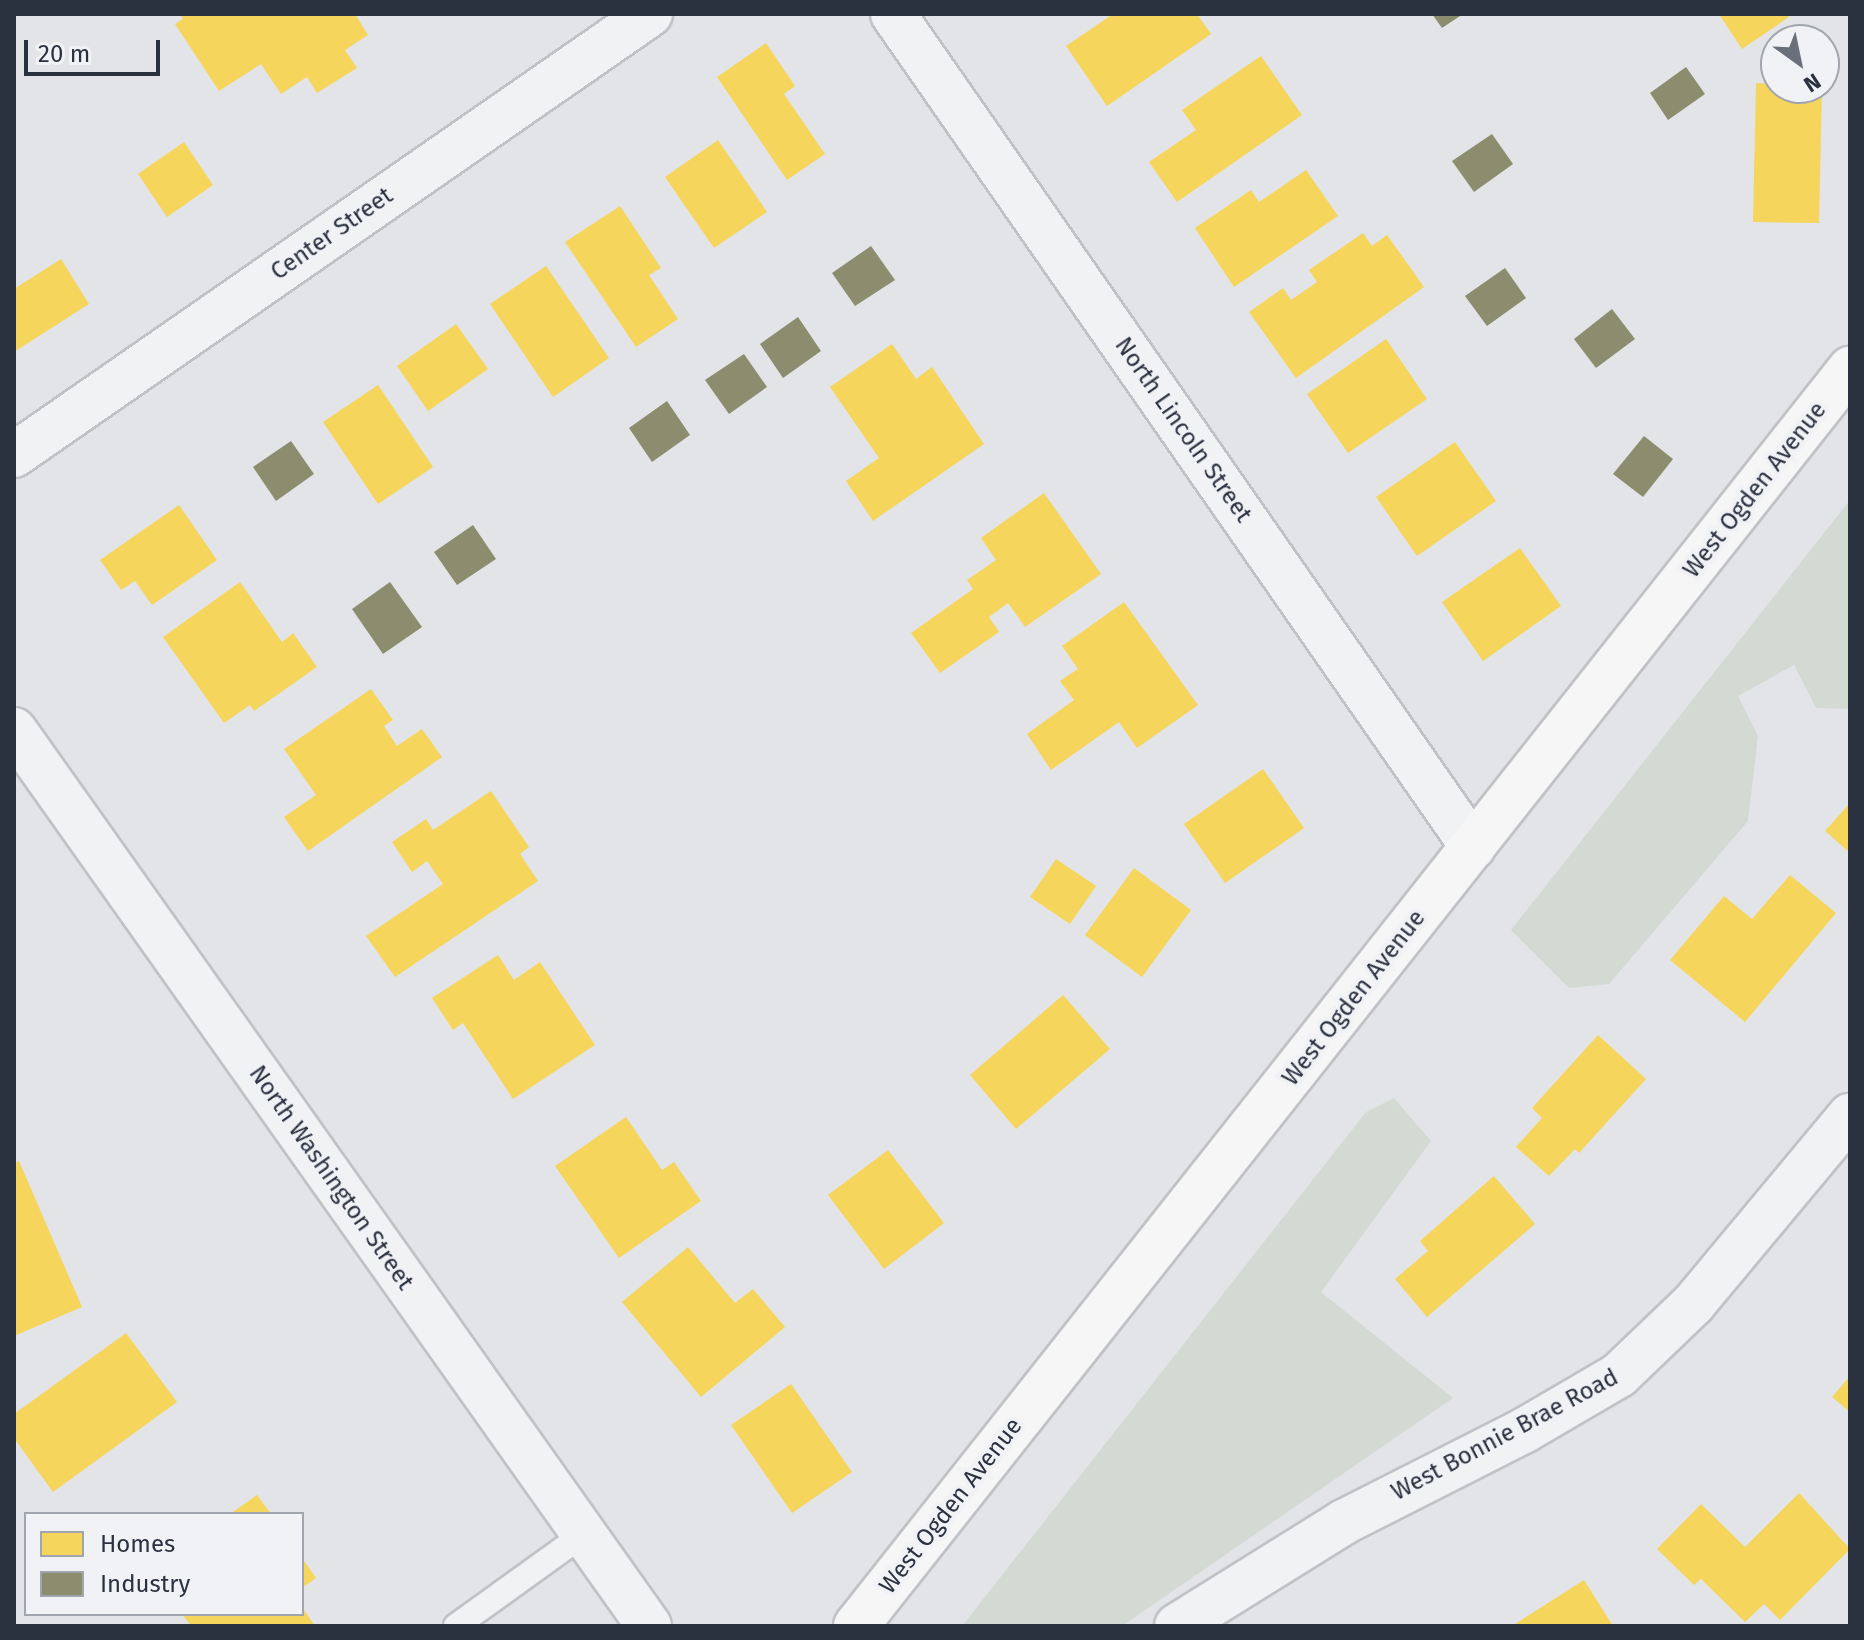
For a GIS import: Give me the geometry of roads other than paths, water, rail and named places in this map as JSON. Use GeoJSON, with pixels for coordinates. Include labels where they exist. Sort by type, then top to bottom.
{"type":"FeatureCollection","features":[{"type":"Feature","properties":{"kind":"main road","name":"West Ogden Avenue"},"geometry":{"type":"LineString","coordinates":[[856,1626],[1850,369]]}},
{"type":"Feature","properties":{"kind":"street","name":"Center Street"},"geometry":{"type":"LineString","coordinates":[[14,455],[650,14]]}},
{"type":"Feature","properties":{"kind":"street","name":"North Lincoln Street"},"geometry":{"type":"LineString","coordinates":[[893,14],[1473,847]]}},
{"type":"Feature","properties":{"kind":"street","name":"North Washington Street"},"geometry":{"type":"LineString","coordinates":[[14,730],[649,1626]]}},
{"type":"Feature","properties":{"kind":"street","name":"West Bonnie Brae Road"},"geometry":{"type":"LineString","coordinates":[[1177,1626],[1344,1522],[1619,1375],[1694,1303],[1850,1116]]}},
{"type":"Feature","properties":{"kind":"lane"},"geometry":{"type":"LineString","coordinates":[[456,1626],[584,1534]]}}]}
